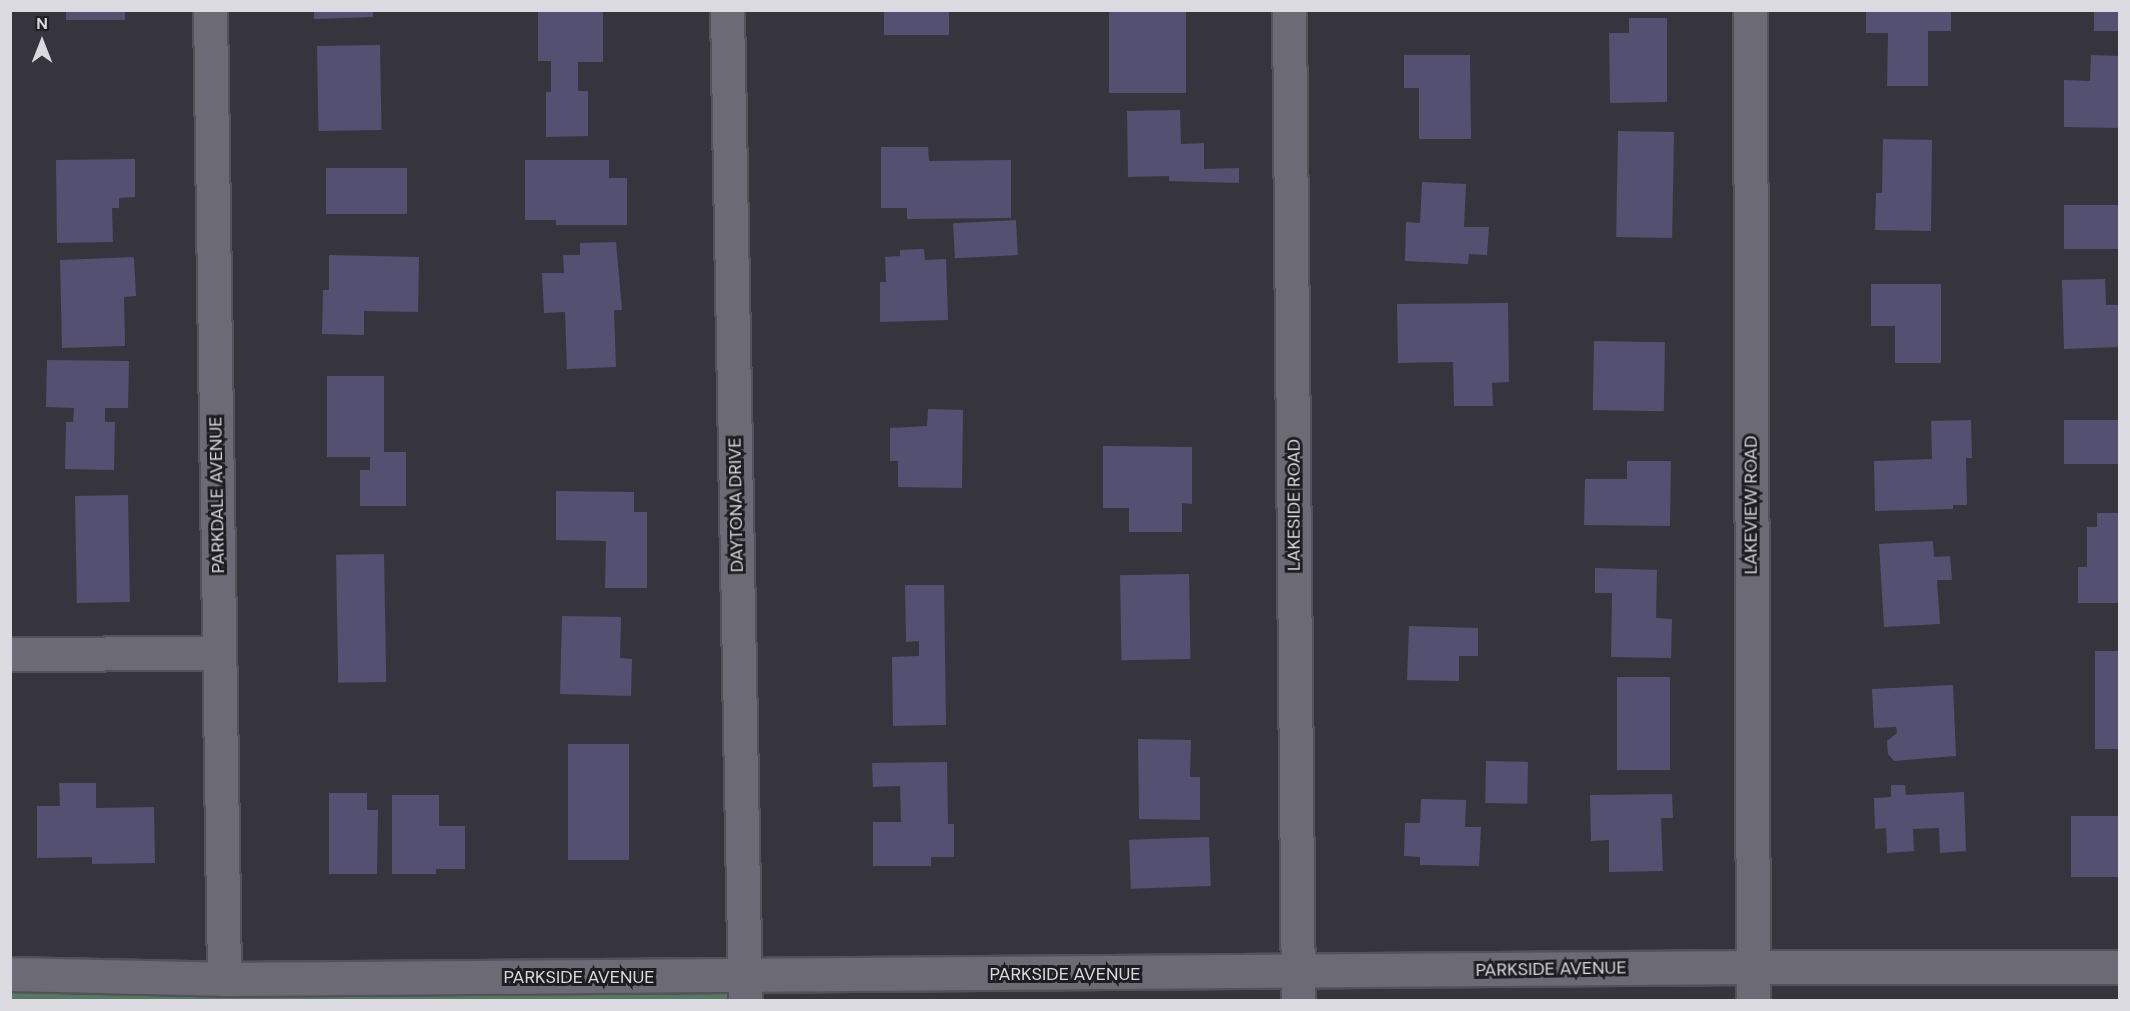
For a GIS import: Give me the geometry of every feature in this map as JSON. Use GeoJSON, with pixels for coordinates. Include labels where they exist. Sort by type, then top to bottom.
{"type":"FeatureCollection","features":[{"type":"Feature","properties":{"kind":"street","name":"PARKDALE AVENUE"},"geometry":{"type":"LineString","coordinates":[[210,10],[224,979]]}},
{"type":"Feature","properties":{"kind":"street","name":"DAYTONA DRIVE"},"geometry":{"type":"LineString","coordinates":[[727,10],[745,988]]}},
{"type":"Feature","properties":{"kind":"street","name":"LAKESIDE ROAD"},"geometry":{"type":"LineString","coordinates":[[1289,10],[1298,986]]}},
{"type":"Feature","properties":{"kind":"street","name":"LAKEVIEW ROAD"},"geometry":{"type":"LineString","coordinates":[[1750,10],[1753,1000]]}},
{"type":"Feature","properties":{"kind":"street"},"geometry":{"type":"LineString","coordinates":[[10,654],[219,653]]}},
{"type":"Feature","properties":{"kind":"street","name":"PARKSIDE AVENUE"},"geometry":{"type":"LineString","coordinates":[[10,974],[745,988],[1298,986],[1753,967],[2120,967]]}},
{"type":"Feature","properties":{"kind":"green space"},"geometry":{"type":"Polygon","coordinates":[[[11,971],[744,978],[744,1000],[11,1000],[11,971]]]}},
{"type":"Feature","properties":{"kind":"building"},"geometry":{"type":"Polygon","coordinates":[[[66,10],[125,10],[125,20],[66,20],[66,10]]]}},
{"type":"Feature","properties":{"kind":"building"},"geometry":{"type":"Polygon","coordinates":[[[314,10],[373,10],[373,17],[314,19],[314,10]]]}},
{"type":"Feature","properties":{"kind":"building"},"geometry":{"type":"Polygon","coordinates":[[[538,10],[603,10],[603,62],[578,62],[578,91],[588,91],[588,136],[546,137],[546,92],[551,92],[551,61],[538,61],[538,10]]]}},
{"type":"Feature","properties":{"kind":"building"},"geometry":{"type":"Polygon","coordinates":[[[884,10],[949,10],[949,35],[884,35],[884,10]]]}},
{"type":"Feature","properties":{"kind":"building"},"geometry":{"type":"Polygon","coordinates":[[[1109,10],[1186,10],[1186,93],[1109,93],[1109,10]]]}},
{"type":"Feature","properties":{"kind":"building"},"geometry":{"type":"Polygon","coordinates":[[[1866,10],[1951,10],[1951,31],[1928,31],[1928,86],[1887,86],[1888,33],[1866,33],[1866,10]]]}},
{"type":"Feature","properties":{"kind":"building"},"geometry":{"type":"Polygon","coordinates":[[[2094,10],[2120,10],[2120,31],[2094,31],[2094,10]]]}},
{"type":"Feature","properties":{"kind":"building"},"geometry":{"type":"Polygon","coordinates":[[[1629,18],[1667,18],[1667,102],[1610,103],[1609,33],[1629,33],[1629,18]]]}},
{"type":"Feature","properties":{"kind":"building"},"geometry":{"type":"Polygon","coordinates":[[[380,45],[381,130],[318,131],[317,46],[380,45]]]}},
{"type":"Feature","properties":{"kind":"building"},"geometry":{"type":"Polygon","coordinates":[[[1404,55],[1470,55],[1471,139],[1419,139],[1419,88],[1404,88],[1404,55]]]}},
{"type":"Feature","properties":{"kind":"building"},"geometry":{"type":"Polygon","coordinates":[[[2091,55],[2120,56],[2120,128],[2064,127],[2064,80],[2090,81],[2091,55]]]}},
{"type":"Feature","properties":{"kind":"building"},"geometry":{"type":"Polygon","coordinates":[[[1180,110],[1181,144],[1204,143],[1204,169],[1239,168],[1239,183],[1169,181],[1169,176],[1128,177],[1127,111],[1180,110]]]}},
{"type":"Feature","properties":{"kind":"building"},"geometry":{"type":"Polygon","coordinates":[[[1618,131],[1674,132],[1672,238],[1616,237],[1618,131]]]}},
{"type":"Feature","properties":{"kind":"building"},"geometry":{"type":"Polygon","coordinates":[[[1883,139],[1932,140],[1931,231],[1875,230],[1876,193],[1882,193],[1883,139]]]}},
{"type":"Feature","properties":{"kind":"building"},"geometry":{"type":"Polygon","coordinates":[[[881,147],[928,147],[929,161],[1011,160],[1011,218],[907,219],[907,208],[881,208],[881,147]]]}},
{"type":"Feature","properties":{"kind":"building"},"geometry":{"type":"Polygon","coordinates":[[[135,159],[135,197],[119,198],[119,208],[112,208],[113,242],[57,243],[56,160],[135,159]]]}},
{"type":"Feature","properties":{"kind":"building"},"geometry":{"type":"Polygon","coordinates":[[[525,160],[609,160],[609,178],[627,178],[627,225],[556,225],[556,220],[525,220],[525,160]]]}},
{"type":"Feature","properties":{"kind":"building"},"geometry":{"type":"Polygon","coordinates":[[[326,168],[407,168],[407,214],[326,214],[326,168]]]}},
{"type":"Feature","properties":{"kind":"building"},"geometry":{"type":"Polygon","coordinates":[[[1422,182],[1466,184],[1464,227],[1489,227],[1487,255],[1469,254],[1468,264],[1405,261],[1406,222],[1420,223],[1422,182]]]}},
{"type":"Feature","properties":{"kind":"building"},"geometry":{"type":"Polygon","coordinates":[[[2064,205],[2120,205],[2120,249],[2064,249],[2064,205]]]}},
{"type":"Feature","properties":{"kind":"building"},"geometry":{"type":"Polygon","coordinates":[[[1016,220],[1018,255],[955,258],[953,223],[1016,220]]]}},
{"type":"Feature","properties":{"kind":"building"},"geometry":{"type":"Polygon","coordinates":[[[616,242],[622,310],[614,310],[616,367],[567,369],[565,312],[544,313],[542,273],[564,273],[563,255],[580,255],[580,243],[616,242]]]}},
{"type":"Feature","properties":{"kind":"building"},"geometry":{"type":"Polygon","coordinates":[[[924,249],[925,260],[946,259],[948,320],[880,322],[880,282],[886,282],[885,257],[900,256],[900,250],[924,249]]]}},
{"type":"Feature","properties":{"kind":"building"},"geometry":{"type":"Polygon","coordinates":[[[329,255],[419,257],[418,312],[364,311],[364,335],[322,334],[323,290],[329,290],[329,255]]]}},
{"type":"Feature","properties":{"kind":"building"},"geometry":{"type":"Polygon","coordinates":[[[134,257],[136,296],[124,297],[125,346],[62,348],[60,260],[134,257]]]}},
{"type":"Feature","properties":{"kind":"building"},"geometry":{"type":"Polygon","coordinates":[[[2105,279],[2106,305],[2120,305],[2120,347],[2064,349],[2062,280],[2105,279]]]}},
{"type":"Feature","properties":{"kind":"building"},"geometry":{"type":"Polygon","coordinates":[[[1871,284],[1941,284],[1941,363],[1895,363],[1895,326],[1871,326],[1871,284]]]}},
{"type":"Feature","properties":{"kind":"building"},"geometry":{"type":"Polygon","coordinates":[[[1508,303],[1509,382],[1492,383],[1493,406],[1454,406],[1453,362],[1398,363],[1397,304],[1508,303]]]}},
{"type":"Feature","properties":{"kind":"building"},"geometry":{"type":"Polygon","coordinates":[[[1594,341],[1665,342],[1664,411],[1593,410],[1594,341]]]}},
{"type":"Feature","properties":{"kind":"building"},"geometry":{"type":"Polygon","coordinates":[[[47,360],[129,361],[128,408],[105,408],[105,422],[115,422],[114,470],[65,469],[66,422],[73,422],[74,408],[46,407],[47,360]]]}},
{"type":"Feature","properties":{"kind":"building"},"geometry":{"type":"Polygon","coordinates":[[[327,376],[384,376],[384,452],[406,452],[406,506],[360,506],[360,470],[370,470],[370,457],[327,457],[327,376]]]}},
{"type":"Feature","properties":{"kind":"building"},"geometry":{"type":"Polygon","coordinates":[[[928,409],[963,410],[962,488],[898,487],[898,461],[890,461],[890,428],[927,426],[928,409]]]}},
{"type":"Feature","properties":{"kind":"building"},"geometry":{"type":"Polygon","coordinates":[[[1971,420],[1972,458],[1966,458],[1967,505],[1953,505],[1953,509],[1875,511],[1874,461],[1932,459],[1931,421],[1971,420]]]}},
{"type":"Feature","properties":{"kind":"building"},"geometry":{"type":"Polygon","coordinates":[[[2064,420],[2120,420],[2120,464],[2064,464],[2064,420]]]}},
{"type":"Feature","properties":{"kind":"building"},"geometry":{"type":"Polygon","coordinates":[[[1103,446],[1192,447],[1192,504],[1182,503],[1182,532],[1129,532],[1129,508],[1103,508],[1103,446]]]}},
{"type":"Feature","properties":{"kind":"building"},"geometry":{"type":"Polygon","coordinates":[[[1627,461],[1671,461],[1670,526],[1584,525],[1585,479],[1627,479],[1627,461]]]}},
{"type":"Feature","properties":{"kind":"building"},"geometry":{"type":"Polygon","coordinates":[[[556,491],[634,492],[634,512],[647,512],[647,588],[605,588],[606,541],[556,540],[556,491]]]}},
{"type":"Feature","properties":{"kind":"building"},"geometry":{"type":"Polygon","coordinates":[[[128,495],[130,602],[77,603],[75,496],[128,495]]]}},
{"type":"Feature","properties":{"kind":"building"},"geometry":{"type":"Polygon","coordinates":[[[2097,513],[2120,513],[2120,603],[2078,603],[2078,567],[2087,567],[2087,527],[2097,527],[2097,513]]]}},
{"type":"Feature","properties":{"kind":"building"},"geometry":{"type":"Polygon","coordinates":[[[1933,541],[1934,557],[1950,556],[1952,580],[1937,580],[1940,624],[1884,627],[1879,544],[1933,541]]]}},
{"type":"Feature","properties":{"kind":"building"},"geometry":{"type":"Polygon","coordinates":[[[384,554],[386,682],[338,683],[336,555],[384,554]]]}},
{"type":"Feature","properties":{"kind":"building"},"geometry":{"type":"Polygon","coordinates":[[[1595,568],[1657,570],[1656,618],[1672,619],[1671,658],[1611,657],[1612,593],[1595,593],[1595,568]]]}},
{"type":"Feature","properties":{"kind":"building"},"geometry":{"type":"Polygon","coordinates":[[[1189,574],[1190,659],[1121,660],[1120,575],[1189,574]]]}},
{"type":"Feature","properties":{"kind":"building"},"geometry":{"type":"Polygon","coordinates":[[[905,585],[944,585],[946,725],[893,726],[892,657],[919,656],[919,641],[906,642],[905,585]]]}},
{"type":"Feature","properties":{"kind":"building"},"geometry":{"type":"Polygon","coordinates":[[[562,616],[621,617],[620,658],[632,659],[631,696],[560,694],[562,616]]]}},
{"type":"Feature","properties":{"kind":"building"},"geometry":{"type":"Polygon","coordinates":[[[1409,626],[1478,628],[1478,656],[1459,656],[1459,681],[1407,680],[1409,626]]]}},
{"type":"Feature","properties":{"kind":"building"},"geometry":{"type":"Polygon","coordinates":[[[2095,651],[2120,651],[2120,749],[2095,749],[2095,651]]]}},
{"type":"Feature","properties":{"kind":"building"},"geometry":{"type":"Polygon","coordinates":[[[1617,677],[1670,677],[1670,770],[1617,770],[1617,677]]]}},
{"type":"Feature","properties":{"kind":"building"},"geometry":{"type":"Polygon","coordinates":[[[1953,685],[1956,756],[1894,761],[1888,754],[1887,741],[1897,733],[1896,727],[1874,728],[1872,689],[1953,685]]]}},
{"type":"Feature","properties":{"kind":"building"},"geometry":{"type":"Polygon","coordinates":[[[1138,739],[1191,740],[1190,777],[1200,777],[1200,820],[1139,819],[1138,739]]]}},
{"type":"Feature","properties":{"kind":"building"},"geometry":{"type":"Polygon","coordinates":[[[568,744],[629,744],[629,860],[568,860],[568,744]]]}},
{"type":"Feature","properties":{"kind":"building"},"geometry":{"type":"Polygon","coordinates":[[[1486,761],[1528,762],[1527,804],[1485,803],[1486,761]]]}},
{"type":"Feature","properties":{"kind":"building"},"geometry":{"type":"Polygon","coordinates":[[[947,762],[948,824],[954,824],[954,857],[931,857],[931,866],[873,866],[873,822],[901,822],[900,786],[873,787],[872,763],[947,762]]]}},
{"type":"Feature","properties":{"kind":"building"},"geometry":{"type":"Polygon","coordinates":[[[59,783],[96,783],[96,808],[154,807],[155,863],[92,864],[92,857],[37,858],[37,806],[60,806],[59,783]]]}},
{"type":"Feature","properties":{"kind":"building"},"geometry":{"type":"Polygon","coordinates":[[[1891,785],[1905,785],[1906,795],[1964,792],[1966,851],[1940,853],[1939,828],[1913,829],[1914,851],[1887,853],[1886,828],[1875,829],[1874,798],[1891,797],[1891,785]]]}},
{"type":"Feature","properties":{"kind":"building"},"geometry":{"type":"Polygon","coordinates":[[[329,793],[367,793],[367,810],[378,810],[377,874],[329,874],[329,793]]]}},
{"type":"Feature","properties":{"kind":"building"},"geometry":{"type":"Polygon","coordinates":[[[1672,794],[1673,818],[1661,818],[1663,871],[1609,872],[1609,840],[1591,841],[1590,795],[1672,794]]]}},
{"type":"Feature","properties":{"kind":"building"},"geometry":{"type":"Polygon","coordinates":[[[392,795],[439,795],[439,826],[465,826],[465,869],[436,869],[436,874],[392,874],[392,795]]]}},
{"type":"Feature","properties":{"kind":"building"},"geometry":{"type":"Polygon","coordinates":[[[1421,799],[1466,800],[1465,827],[1481,827],[1479,866],[1420,865],[1420,857],[1404,856],[1405,823],[1420,823],[1421,799]]]}},
{"type":"Feature","properties":{"kind":"building"},"geometry":{"type":"Polygon","coordinates":[[[2071,816],[2120,816],[2120,877],[2071,877],[2071,816]]]}},
{"type":"Feature","properties":{"kind":"building"},"geometry":{"type":"Polygon","coordinates":[[[1209,837],[1211,886],[1131,889],[1129,840],[1209,837]]]}}]}
